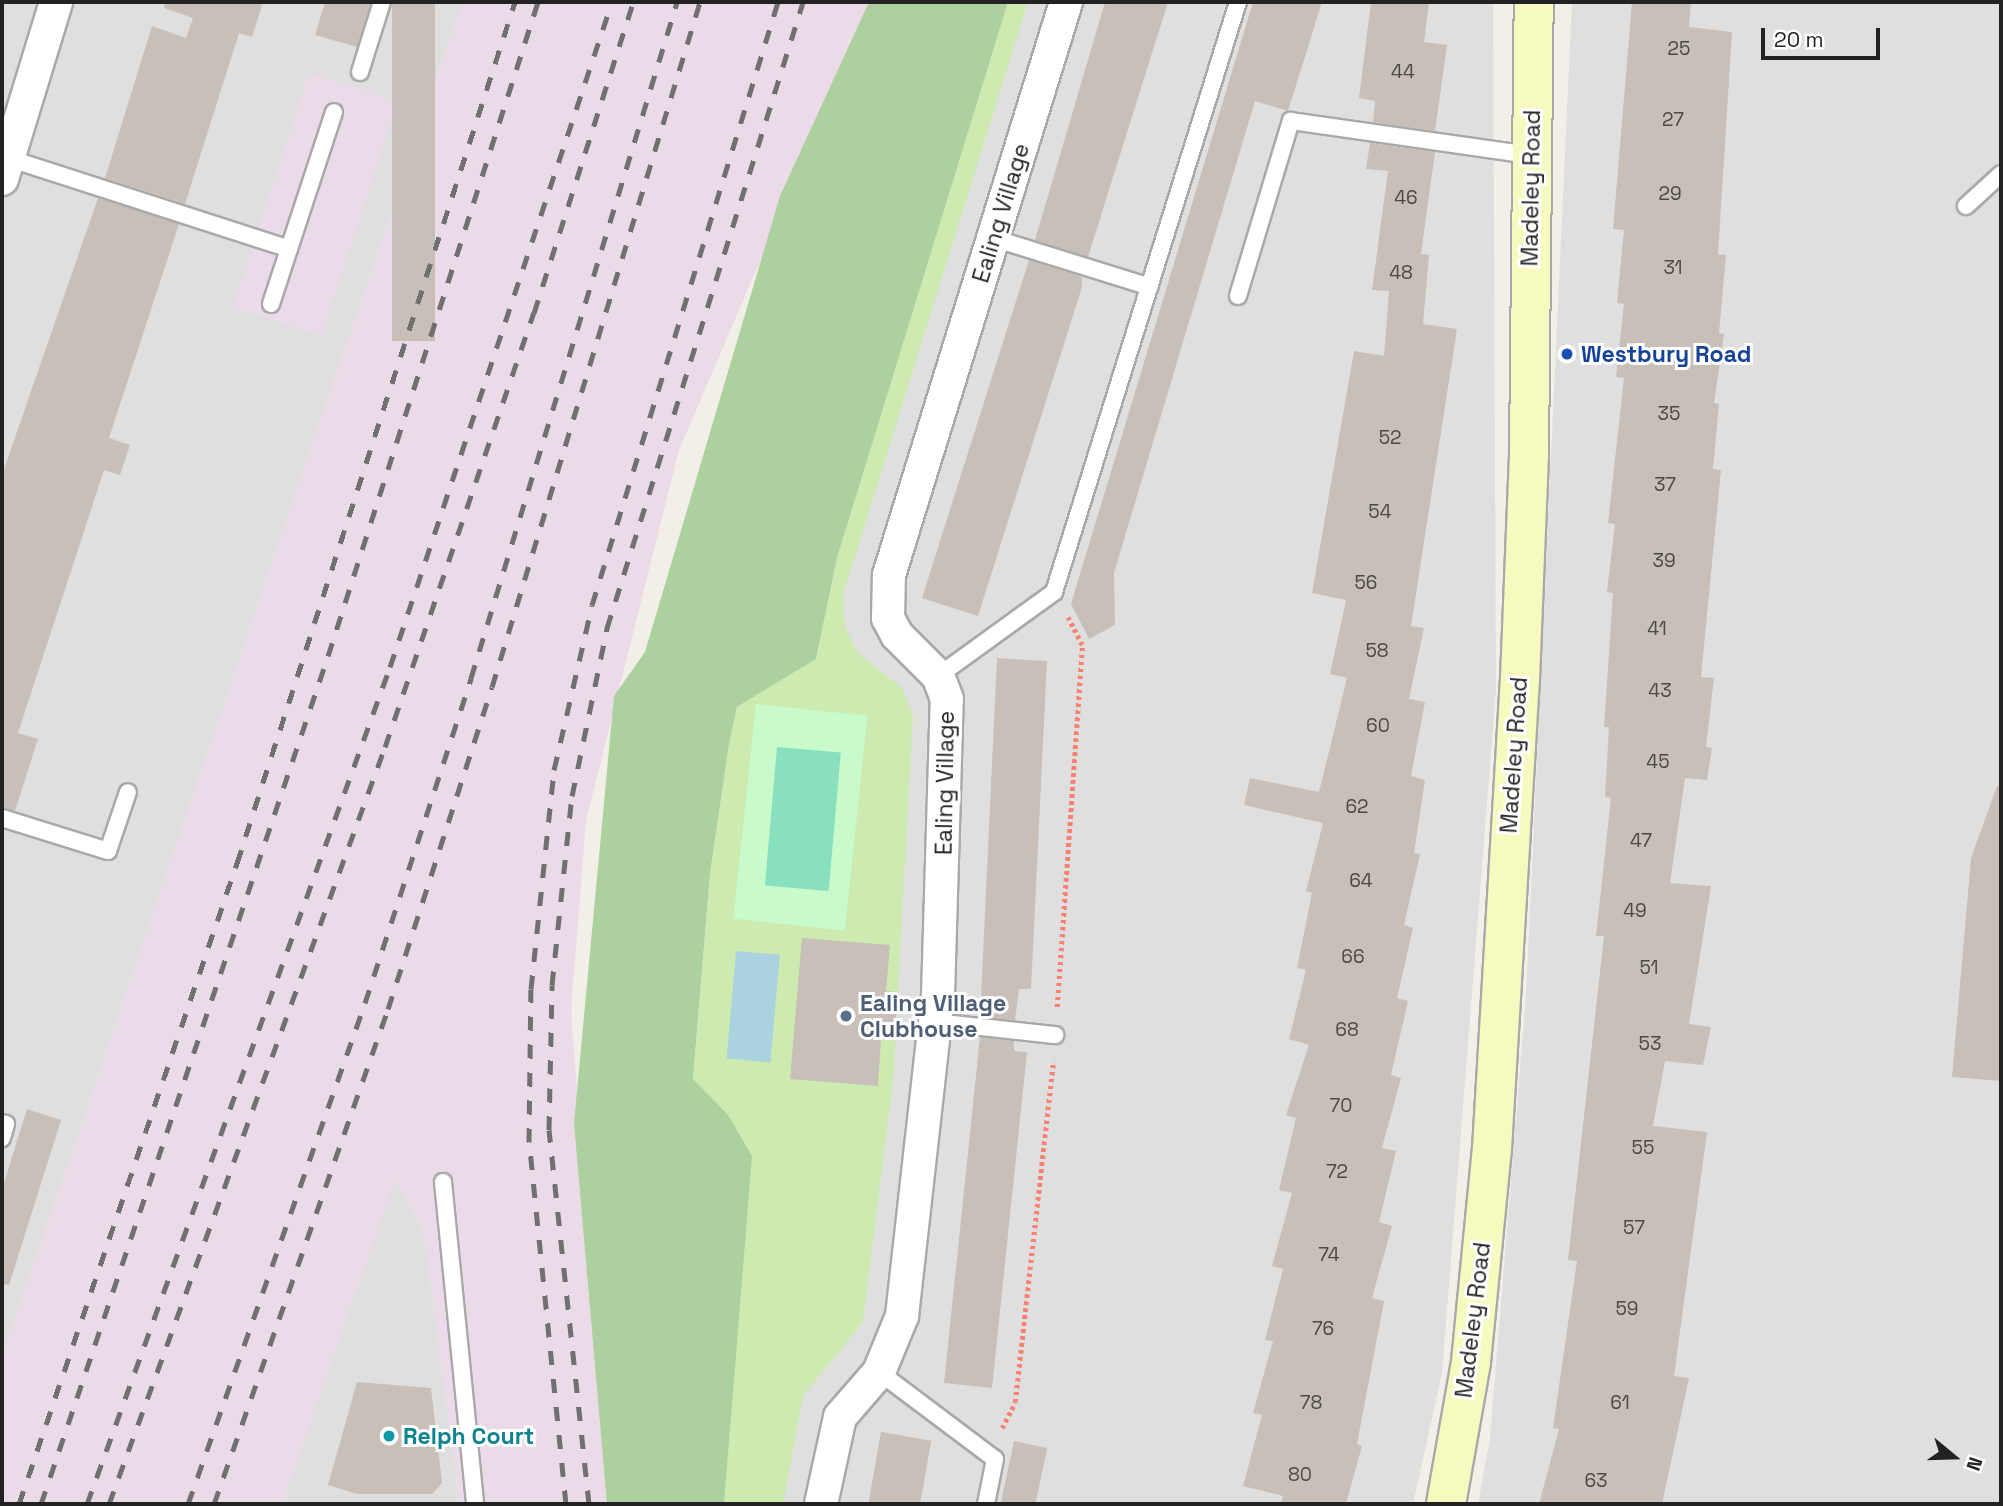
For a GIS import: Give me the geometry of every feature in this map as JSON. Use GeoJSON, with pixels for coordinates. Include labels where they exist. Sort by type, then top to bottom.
{"type":"FeatureCollection","features":[{"type":"Feature","properties":{"kind":"street"},"geometry":{"type":"LineString","coordinates":[[5,169],[56,2]]}},
{"type":"Feature","properties":{"kind":"street","name":"Ealing Village"},"geometry":{"type":"LineString","coordinates":[[821,1504],[840,1417],[879,1372],[894,1343],[905,1302],[935,1022],[949,726],[938,676],[897,635],[885,596],[1066,2]]}},
{"type":"Feature","properties":{"kind":"street","name":"Madeley Road"},"geometry":{"type":"LineString","coordinates":[[1446,1504],[1471,1362],[1492,1149],[1529,453],[1534,2]]}},
{"type":"Feature","properties":{"kind":"lane"},"geometry":{"type":"LineString","coordinates":[[360,72],[382,2]]}},
{"type":"Feature","properties":{"kind":"lane"},"geometry":{"type":"LineString","coordinates":[[938,676],[1054,592],[1238,2]]}},
{"type":"Feature","properties":{"kind":"lane"},"geometry":{"type":"LineString","coordinates":[[271,304],[334,112]]}},
{"type":"Feature","properties":{"kind":"lane"},"geometry":{"type":"LineString","coordinates":[[1238,296],[1291,121],[1531,155]]}},
{"type":"Feature","properties":{"kind":"lane"},"geometry":{"type":"LineString","coordinates":[[5,169],[289,249]]}},
{"type":"Feature","properties":{"kind":"lane"},"geometry":{"type":"LineString","coordinates":[[1966,206],[2001,174]]}},
{"type":"Feature","properties":{"kind":"lane"},"geometry":{"type":"LineString","coordinates":[[993,238],[1150,287]]}},
{"type":"Feature","properties":{"kind":"lane"},"geometry":{"type":"LineString","coordinates":[[2,818],[108,851],[128,792]]}},
{"type":"Feature","properties":{"kind":"lane"},"geometry":{"type":"LineString","coordinates":[[935,1022],[1055,1035]]}},
{"type":"Feature","properties":{"kind":"lane"},"geometry":{"type":"LineString","coordinates":[[2,1123],[6,1124],[2,1138]]}},
{"type":"Feature","properties":{"kind":"lane"},"geometry":{"type":"LineString","coordinates":[[443,1182],[475,1504]]}},
{"type":"Feature","properties":{"kind":"lane"},"geometry":{"type":"LineString","coordinates":[[879,1372],[995,1459],[986,1504]]}},
{"type":"Feature","properties":{"kind":"shaded area"},"geometry":{"type":"Polygon","coordinates":[[[2,2],[463,2],[2,1359],[2,2]]]}},
{"type":"Feature","properties":{"kind":"shaded area"},"geometry":{"type":"Polygon","coordinates":[[[463,2],[871,2],[679,450],[586,821],[571,1011],[608,1504],[460,1504],[424,1231],[395,1179],[282,1504],[2,1504],[2,1359],[463,2]]]}},
{"type":"Feature","properties":{"kind":"shaded area"},"geometry":{"type":"Polygon","coordinates":[[[938,2],[1493,2],[1496,689],[1442,1373],[1413,1504],[683,1504],[938,2]]]}},
{"type":"Feature","properties":{"kind":"shaded area"},"geometry":{"type":"Polygon","coordinates":[[[1572,2],[2001,2],[2001,1504],[1478,1504],[1490,1438],[1526,996],[1572,2]]]}},
{"type":"Feature","properties":{"kind":"shaded area"},"geometry":{"type":"Polygon","coordinates":[[[309,73],[397,102],[321,336],[233,307],[309,73]]]}},
{"type":"Feature","properties":{"kind":"shaded area"},"geometry":{"type":"Polygon","coordinates":[[[394,1178],[424,1231],[460,1504],[282,1504],[394,1178]]]}},
{"type":"Feature","properties":{"kind":"green space"},"geometry":{"type":"Polygon","coordinates":[[[869,2],[1008,2],[837,558],[816,659],[737,707],[729,744],[710,874],[693,1079],[728,1115],[752,1156],[724,1504],[607,1504],[574,1123],[614,696],[645,652],[780,196],[869,2]]]}},
{"type":"Feature","properties":{"kind":"green space"},"geometry":{"type":"Polygon","coordinates":[[[1008,2],[1028,2],[843,595],[845,627],[857,652],[902,688],[913,716],[893,1082],[863,1322],[803,1396],[783,1504],[724,1504],[734,1362],[693,1080],[710,874],[729,744],[737,707],[816,659],[837,558],[1008,2]]]}},
{"type":"Feature","properties":{"kind":"green space"},"geometry":{"type":"Polygon","coordinates":[[[756,704],[867,716],[845,931],[733,919],[756,704]]]}},
{"type":"Feature","properties":{"kind":"green space"},"geometry":{"type":"Polygon","coordinates":[[[777,747],[841,753],[829,891],[765,885],[777,747]]]}},
{"type":"Feature","properties":{"kind":"water"},"geometry":{"type":"Polygon","coordinates":[[[736,951],[780,955],[770,1062],[727,1059],[736,951]]]}},
{"type":"Feature","properties":{"kind":"building"},"geometry":{"type":"Polygon","coordinates":[[[165,2],[263,2],[252,37],[239,33],[185,204],[105,178],[152,26],[186,38],[193,18],[164,8],[165,2]]]}},
{"type":"Feature","properties":{"kind":"building"},"geometry":{"type":"Polygon","coordinates":[[[325,2],[371,2],[357,47],[315,35],[325,2]]]}},
{"type":"Feature","properties":{"kind":"building"},"geometry":{"type":"Polygon","coordinates":[[[392,2],[435,2],[435,341],[392,341],[392,2]]]}},
{"type":"Feature","properties":{"kind":"building"},"geometry":{"type":"Polygon","coordinates":[[[1105,2],[1168,2],[1088,257],[1035,240],[1105,2]]]}},
{"type":"Feature","properties":{"kind":"building"},"geometry":{"type":"Polygon","coordinates":[[[1253,2],[1322,2],[1288,111],[1255,101],[1114,573],[1115,625],[1089,639],[1071,604],[1253,2]]]}},
{"type":"Feature","properties":{"kind":"building"},"geometry":{"type":"Polygon","coordinates":[[[1371,2],[1429,2],[1424,42],[1447,45],[1435,131],[1373,122],[1375,101],[1359,98],[1371,2]]]}},
{"type":"Feature","properties":{"kind":"building"},"geometry":{"type":"Polygon","coordinates":[[[1632,2],[1691,2],[1689,27],[1732,32],[1718,254],[1726,255],[1719,333],[1724,334],[1714,403],[1719,404],[1713,469],[1721,470],[1701,677],[1714,678],[1706,747],[1712,748],[1707,780],[1685,778],[1670,883],[1711,886],[1689,1024],[1711,1027],[1703,1065],[1665,1061],[1653,1126],[1707,1132],[1674,1376],[1689,1378],[1662,1504],[1539,1504],[1559,1429],[1553,1428],[1577,1261],[1568,1260],[1604,936],[1596,936],[1611,798],[1605,797],[1609,727],[1604,727],[1613,593],[1607,592],[1615,524],[1608,523],[1624,378],[1616,377],[1624,304],[1617,303],[1624,230],[1613,229],[1632,2]]]}},
{"type":"Feature","properties":{"kind":"building"},"geometry":{"type":"Polygon","coordinates":[[[1370,143],[1435,152],[1421,254],[1429,255],[1423,324],[1457,329],[1411,626],[1424,628],[1409,699],[1425,702],[1411,776],[1425,780],[1414,853],[1420,854],[1404,925],[1413,928],[1397,998],[1408,1001],[1391,1075],[1401,1078],[1382,1148],[1396,1151],[1379,1222],[1392,1226],[1372,1298],[1384,1301],[1357,1444],[1362,1446],[1346,1504],[1281,1504],[1283,1496],[1243,1486],[1262,1415],[1253,1413],[1273,1341],[1265,1340],[1283,1269],[1272,1266],[1292,1193],[1279,1190],[1296,1118],[1286,1115],[1309,1045],[1289,1039],[1306,970],[1297,968],[1312,893],[1306,891],[1323,823],[1244,805],[1250,778],[1319,792],[1347,678],[1330,674],[1346,600],[1312,593],[1354,351],[1384,356],[1389,291],[1372,290],[1388,171],[1366,169],[1370,143]]]}},
{"type":"Feature","properties":{"kind":"building"},"geometry":{"type":"Polygon","coordinates":[[[98,198],[179,224],[109,438],[130,445],[120,475],[104,470],[18,733],[38,739],[15,811],[2,808],[2,475],[98,198]]]}},
{"type":"Feature","properties":{"kind":"building"},"geometry":{"type":"Polygon","coordinates":[[[1029,260],[1082,277],[1082,287],[978,616],[922,598],[1029,260]]]}},
{"type":"Feature","properties":{"kind":"building"},"geometry":{"type":"Polygon","coordinates":[[[997,658],[1047,661],[1031,989],[1019,989],[1015,1020],[982,1017],[981,998],[997,658]]]}},
{"type":"Feature","properties":{"kind":"building"},"geometry":{"type":"Polygon","coordinates":[[[1997,786],[2001,786],[2001,1081],[1952,1077],[1971,858],[1997,786]]]}},
{"type":"Feature","properties":{"kind":"building","name":"Ealing Village Clubhouse"},"geometry":{"type":"Polygon","coordinates":[[[802,938],[890,945],[886,991],[898,992],[894,1040],[881,1039],[878,1086],[790,1079],[802,938]]]}},
{"type":"Feature","properties":{"kind":"building"},"geometry":{"type":"Polygon","coordinates":[[[980,1037],[1014,1041],[1014,1051],[1027,1052],[992,1388],[944,1383],[980,1037]]]}},
{"type":"Feature","properties":{"kind":"building"},"geometry":{"type":"Polygon","coordinates":[[[27,1109],[61,1120],[9,1285],[2,1284],[2,1189],[27,1109]]]}},
{"type":"Feature","properties":{"kind":"building","name":"Relph Court"},"geometry":{"type":"Polygon","coordinates":[[[357,1382],[431,1388],[442,1483],[432,1494],[357,1494],[328,1485],[357,1382]]]}},
{"type":"Feature","properties":{"kind":"building"},"geometry":{"type":"Polygon","coordinates":[[[881,1432],[931,1441],[920,1504],[868,1504],[881,1432]]]}},
{"type":"Feature","properties":{"kind":"building"},"geometry":{"type":"Polygon","coordinates":[[[1014,1441],[1047,1448],[1035,1504],[1001,1504],[1014,1441]]]}},
{"type":"Feature","properties":{"kind":"railway"},"geometry":{"type":"LineString","coordinates":[[19,1504],[237,863],[515,2]]}},
{"type":"Feature","properties":{"kind":"railway"},"geometry":{"type":"LineString","coordinates":[[41,1504],[328,656],[538,2]]}},
{"type":"Feature","properties":{"kind":"railway"},"geometry":{"type":"LineString","coordinates":[[87,1504],[390,667],[612,2]]}},
{"type":"Feature","properties":{"kind":"railway"},"geometry":{"type":"LineString","coordinates":[[109,1504],[385,747],[534,313],[633,2]]}},
{"type":"Feature","properties":{"kind":"railway"},"geometry":{"type":"LineString","coordinates":[[188,1504],[365,1003],[471,678],[677,2]]}},
{"type":"Feature","properties":{"kind":"railway"},"geometry":{"type":"LineString","coordinates":[[214,1504],[388,1009],[492,687],[700,2]]}},
{"type":"Feature","properties":{"kind":"railway"},"geometry":{"type":"LineString","coordinates":[[566,1504],[529,1142],[531,989],[554,770],[592,605],[778,2]]}},
{"type":"Feature","properties":{"kind":"railway"},"geometry":{"type":"LineString","coordinates":[[589,1504],[549,1130],[552,985],[572,796],[607,628],[803,2]]}},
{"type":"Feature","properties":{"kind":"place","name":"Westbury Road"},"geometry":{"type":"Point","coordinates":[1567,354]}},
{"type":"Feature","properties":{"kind":"place","name":"Ealing Village Clubhouse"},"geometry":{"type":"Point","coordinates":[846,1016]}},
{"type":"Feature","properties":{"kind":"place","name":"Relph Court"},"geometry":{"type":"Point","coordinates":[389,1436]}}]}
